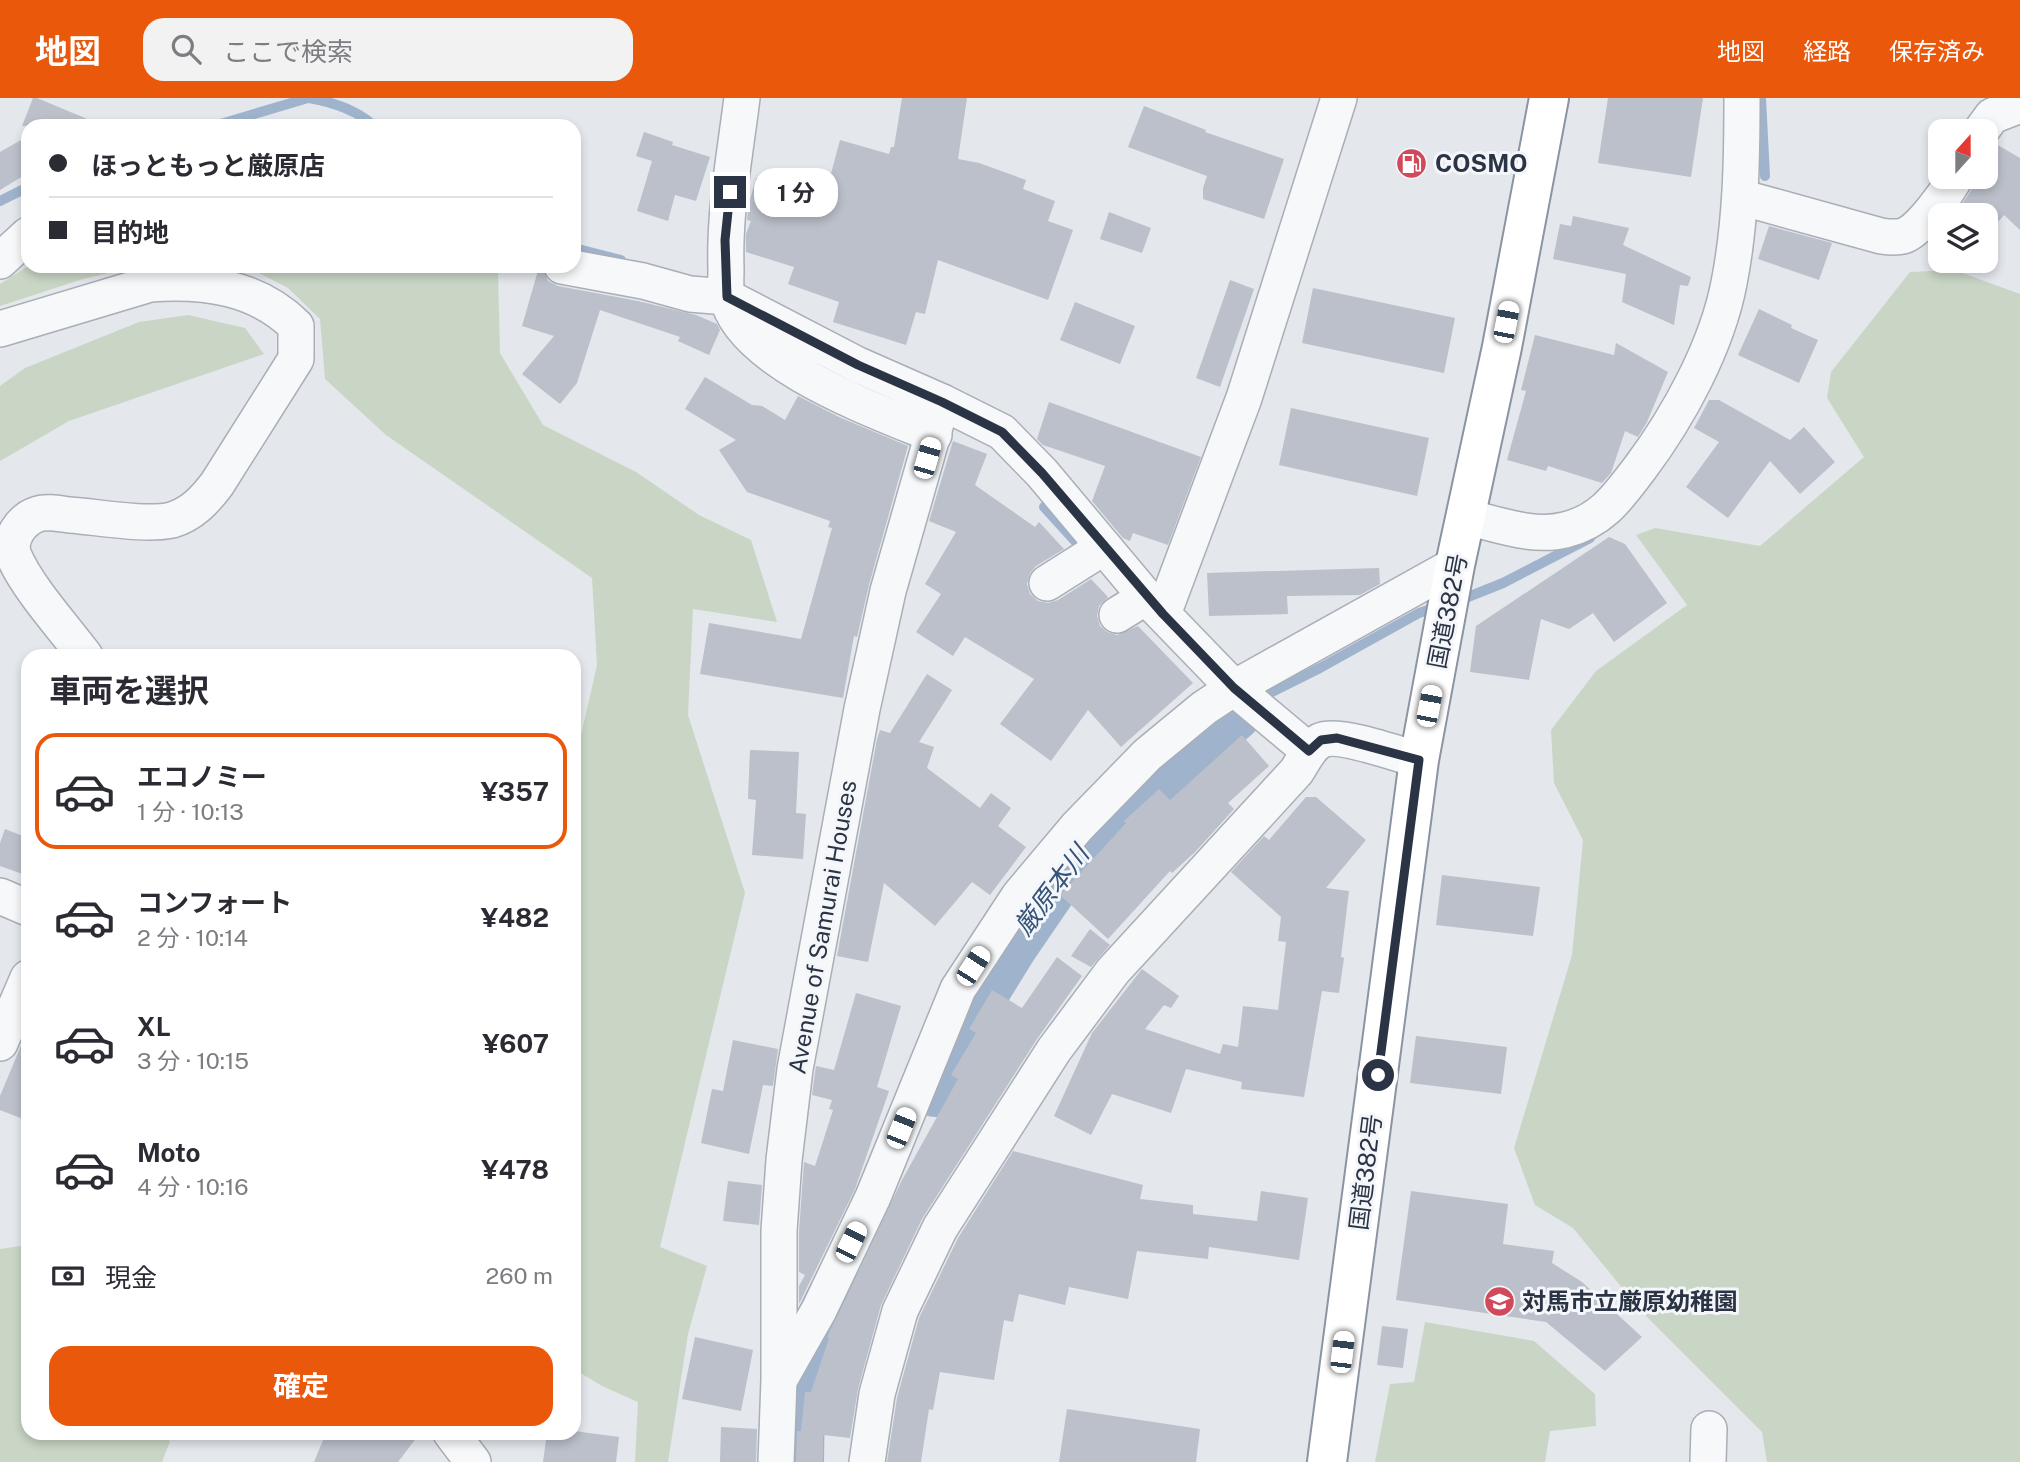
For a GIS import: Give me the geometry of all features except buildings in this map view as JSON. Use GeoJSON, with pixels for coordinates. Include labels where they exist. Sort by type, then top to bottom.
{"type":"FeatureCollection","features":[{"type":"Feature","properties":{"kind":"highway","name":"国道382号"},"geometry":{"type":"LineString","coordinates":[[1327,1462],[1419,760],[1549,98]]}},
{"type":"Feature","properties":{"kind":"street"},"geometry":{"type":"LineString","coordinates":[[727,297],[725,240],[742,98]]}},
{"type":"Feature","properties":{"kind":"street"},"geometry":{"type":"LineString","coordinates":[[1141,607],[1244,398],[1339,98]]}},
{"type":"Feature","properties":{"kind":"street"},"geometry":{"type":"LineString","coordinates":[[1466,517],[1542,533],[1564,530],[1592,521],[1614,502],[1654,446],[1688,391],[1712,341],[1729,284],[1740,197],[1742,98]]}},
{"type":"Feature","properties":{"kind":"street"},"geometry":{"type":"LineString","coordinates":[[1990,119],[2020,105]]}},
{"type":"Feature","properties":{"kind":"street"},"geometry":{"type":"LineString","coordinates":[[1740,197],[1881,236],[1901,237],[1923,221],[1947,189]]}},
{"type":"Feature","properties":{"kind":"street"},"geometry":{"type":"LineString","coordinates":[[0,229],[21,217]]}},
{"type":"Feature","properties":{"kind":"street"},"geometry":{"type":"LineString","coordinates":[[0,261],[21,242]]}},
{"type":"Feature","properties":{"kind":"street"},"geometry":{"type":"LineString","coordinates":[[581,270],[643,281],[690,294],[727,297],[794,333],[897,402],[938,418],[1002,432],[1016,444],[1093,553],[1141,607],[1233,698],[1309,751]]}},
{"type":"Feature","properties":{"kind":"street"},"geometry":{"type":"LineString","coordinates":[[0,329],[150,284],[173,282],[205,283],[239,292],[284,314],[296,326],[296,359],[204,502],[171,520],[152,522],[38,514],[20,525],[14,537],[12,553],[25,576],[80,649]]}},
{"type":"Feature","properties":{"kind":"street","name":"Avenue of Samurai Houses"},"geometry":{"type":"LineString","coordinates":[[776,1462],[779,1231],[784,1160],[796,1069],[862,709],[888,592],[938,418]]}},
{"type":"Feature","properties":{"kind":"street"},"geometry":{"type":"LineString","coordinates":[[1046,583],[1093,553]]}},
{"type":"Feature","properties":{"kind":"street"},"geometry":{"type":"LineString","coordinates":[[779,1380],[819,1310],[873,1197],[958,989],[1020,896],[1077,827],[1147,755],[1233,698],[1454,573]]}},
{"type":"Feature","properties":{"kind":"street"},"geometry":{"type":"LineString","coordinates":[[867,1462],[877,1394],[900,1311],[940,1228],[1055,1050],[1113,971],[1296,772],[1309,751],[1321,740],[1337,738],[1419,760]]}},
{"type":"Feature","properties":{"kind":"street"},"geometry":{"type":"LineString","coordinates":[[0,896],[21,905]]}},
{"type":"Feature","properties":{"kind":"street"},"geometry":{"type":"LineString","coordinates":[[0,1043],[21,994]]}},
{"type":"Feature","properties":{"kind":"green space"},"geometry":{"type":"Polygon","coordinates":[[[21,270],[21,273],[108,273],[0,306],[0,284],[21,270]]]}},
{"type":"Feature","properties":{"kind":"green space"},"geometry":{"type":"Polygon","coordinates":[[[1910,272],[1962,273],[2020,294],[2020,1462],[1767,1462],[1762,1432],[1642,1312],[1573,1228],[1535,1205],[1514,1148],[1572,955],[1583,840],[1554,783],[1551,730],[1596,671],[1687,605],[1636,535],[1655,528],[1760,546],[1864,457],[1827,398],[1831,372],[1910,272]]]}},
{"type":"Feature","properties":{"kind":"green space"},"geometry":{"type":"Polygon","coordinates":[[[259,273],[498,273],[500,353],[543,425],[636,472],[699,515],[751,540],[777,622],[693,609],[688,715],[745,893],[660,1247],[707,1266],[688,1334],[668,1462],[635,1462],[638,1402],[581,1373],[581,735],[597,665],[592,578],[386,435],[325,379],[320,319],[288,288],[259,273]]]}},
{"type":"Feature","properties":{"kind":"green space"},"geometry":{"type":"Polygon","coordinates":[[[188,315],[245,328],[264,354],[69,421],[0,461],[0,386],[25,368],[139,322],[188,315]]]}},
{"type":"Feature","properties":{"kind":"green space"},"geometry":{"type":"Polygon","coordinates":[[[21,1246],[21,1440],[168,1440],[170,1441],[162,1462],[0,1462],[0,1249],[21,1246]]]}},
{"type":"Feature","properties":{"kind":"green space"},"geometry":{"type":"Polygon","coordinates":[[[1425,1322],[1534,1341],[1595,1394],[1596,1426],[1550,1431],[1545,1462],[1375,1462],[1390,1384],[1414,1382],[1425,1322]]]}},
{"type":"Feature","properties":{"kind":"waterway"},"geometry":{"type":"LineString","coordinates":[[238,119],[308,98]]}},
{"type":"Feature","properties":{"kind":"waterway"},"geometry":{"type":"LineString","coordinates":[[309,98],[343,107],[364,119]]}},
{"type":"Feature","properties":{"kind":"waterway"},"geometry":{"type":"LineString","coordinates":[[1761,98],[1765,176]]}},
{"type":"Feature","properties":{"kind":"waterway"},"geometry":{"type":"LineString","coordinates":[[0,201],[21,190]]}},
{"type":"Feature","properties":{"kind":"waterway"},"geometry":{"type":"LineString","coordinates":[[581,250],[621,260]]}},
{"type":"Feature","properties":{"kind":"waterway"},"geometry":{"type":"LineString","coordinates":[[1044,507],[1084,551]]}},
{"type":"Feature","properties":{"kind":"waterway"},"geometry":{"type":"LineString","coordinates":[[1458,601],[1503,583],[1590,538]]}},
{"type":"Feature","properties":{"kind":"waterway"},"geometry":{"type":"LineString","coordinates":[[1258,699],[1419,613],[1437,607]]}},
{"type":"Feature","properties":{"kind":"waterway","name":"厳原本川"},"geometry":{"type":"LineString","coordinates":[[936,1087],[970,1006],[1048,886],[1099,827],[1233,711]]}},
{"type":"Feature","properties":{"kind":"waterway","name":"厳原本川"},"geometry":{"type":"LineString","coordinates":[[794,1462],[795,1395],[839,1294]]}},
{"type":"Feature","properties":{"kind":"place","name":"COSMO"},"geometry":{"type":"Point","coordinates":[1412,163]}},
{"type":"Feature","properties":{"kind":"place","name":"対馬市立厳原幼稚園"},"geometry":{"type":"Point","coordinates":[1499,1301]}},
{"type":"Feature","properties":{"kind":"route"},"geometry":{"type":"LineString","coordinates":[[730,192],[725,240],[727,297],[858,365],[1002,432],[1042,473],[1146,597],[1234,688],[1309,751],[1321,740],[1337,738],[1419,760],[1378,1075]]}}]}
